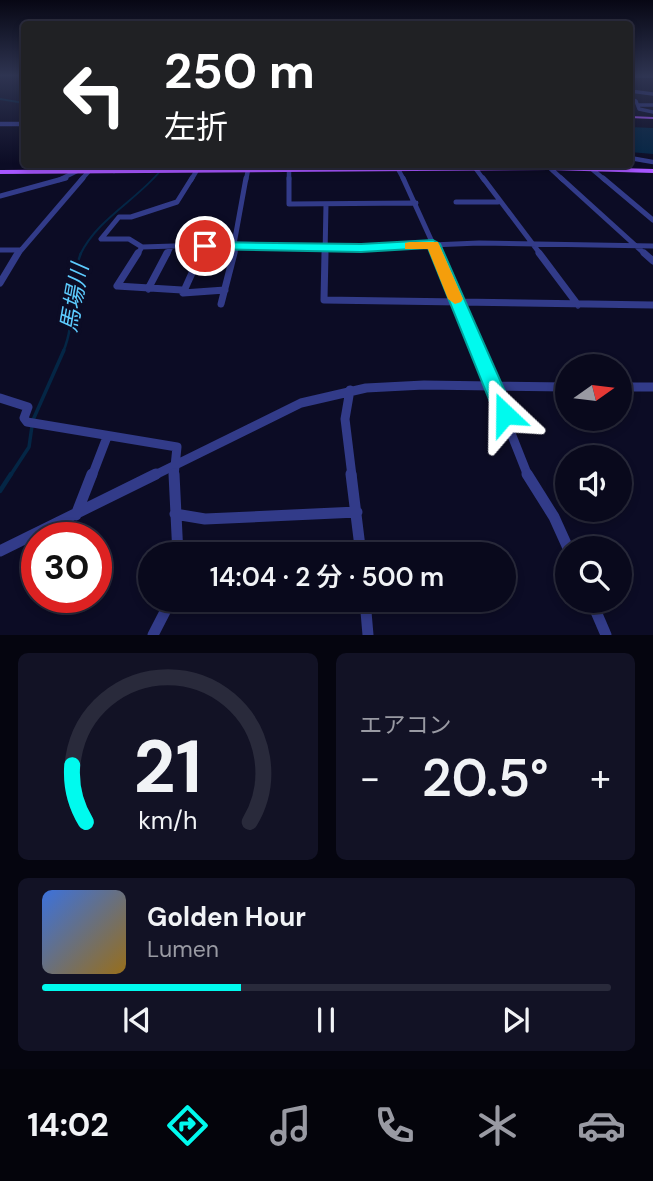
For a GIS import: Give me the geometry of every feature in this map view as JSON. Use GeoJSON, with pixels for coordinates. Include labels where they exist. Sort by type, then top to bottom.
{"type":"FeatureCollection","features":[{"type":"Feature","properties":{"kind":"main road"},"geometry":{"type":"LineString","coordinates":[[633,117],[653,118]]}},
{"type":"Feature","properties":{"kind":"main road"},"geometry":{"type":"LineString","coordinates":[[0,172],[89,171],[112,168],[167,171],[420,168]]}},
{"type":"Feature","properties":{"kind":"main road"},"geometry":{"type":"LineString","coordinates":[[458,168],[653,171]]}},
{"type":"Feature","properties":{"kind":"street"},"geometry":{"type":"LineString","coordinates":[[638,106],[639,109],[653,112]]}},
{"type":"Feature","properties":{"kind":"street"},"geometry":{"type":"LineString","coordinates":[[0,124],[21,124]]}},
{"type":"Feature","properties":{"kind":"street"},"geometry":{"type":"LineString","coordinates":[[0,132],[12,124]]}},
{"type":"Feature","properties":{"kind":"street"},"geometry":{"type":"LineString","coordinates":[[633,159],[653,162]]}},
{"type":"Feature","properties":{"kind":"street"},"geometry":{"type":"LineString","coordinates":[[550,168],[653,261]]}},
{"type":"Feature","properties":{"kind":"street"},"geometry":{"type":"LineString","coordinates":[[289,169],[289,204],[416,203]]}},
{"type":"Feature","properties":{"kind":"street"},"geometry":{"type":"LineString","coordinates":[[398,169],[416,203],[516,439],[521,465],[554,517],[563,536]]}},
{"type":"Feature","properties":{"kind":"street"},"geometry":{"type":"LineString","coordinates":[[476,169],[498,202],[578,304]]}},
{"type":"Feature","properties":{"kind":"street"},"geometry":{"type":"LineString","coordinates":[[197,170],[177,202],[131,217],[119,217],[101,239],[129,239],[142,247],[235,244],[324,248],[433,244],[653,246]]}},
{"type":"Feature","properties":{"kind":"street"},"geometry":{"type":"LineString","coordinates":[[221,304],[248,170]]}},
{"type":"Feature","properties":{"kind":"street"},"geometry":{"type":"LineString","coordinates":[[593,170],[653,220]]}},
{"type":"Feature","properties":{"kind":"street"},"geometry":{"type":"LineString","coordinates":[[0,195],[67,178],[77,171]]}},
{"type":"Feature","properties":{"kind":"street"},"geometry":{"type":"LineString","coordinates":[[0,283],[20,250],[89,171]]}},
{"type":"Feature","properties":{"kind":"street"},"geometry":{"type":"LineString","coordinates":[[456,202],[498,202]]}},
{"type":"Feature","properties":{"kind":"street"},"geometry":{"type":"LineString","coordinates":[[326,204],[324,300],[653,305]]}},
{"type":"Feature","properties":{"kind":"street"},"geometry":{"type":"LineString","coordinates":[[182,290],[205,246]]}},
{"type":"Feature","properties":{"kind":"street"},"geometry":{"type":"LineString","coordinates":[[142,247],[117,286],[182,290],[183,293],[225,290]]}},
{"type":"Feature","properties":{"kind":"street"},"geometry":{"type":"LineString","coordinates":[[148,289],[171,247]]}},
{"type":"Feature","properties":{"kind":"street"},"geometry":{"type":"LineString","coordinates":[[0,250],[20,250]]}},
{"type":"Feature","properties":{"kind":"street"},"geometry":{"type":"LineString","coordinates":[[0,551],[174,467],[271,415],[350,390],[424,385],[555,387]]}},
{"type":"Feature","properties":{"kind":"street"},"geometry":{"type":"LineString","coordinates":[[632,387],[653,387]]}},
{"type":"Feature","properties":{"kind":"street"},"geometry":{"type":"LineString","coordinates":[[350,390],[345,419],[360,542]]}},
{"type":"Feature","properties":{"kind":"street"},"geometry":{"type":"LineString","coordinates":[[0,398],[28,407],[24,418],[27,422],[177,447],[174,467],[177,542]]}},
{"type":"Feature","properties":{"kind":"street"},"geometry":{"type":"LineString","coordinates":[[75,516],[107,437]]}},
{"type":"Feature","properties":{"kind":"street"},"geometry":{"type":"LineString","coordinates":[[175,514],[205,519],[357,512]]}},
{"type":"Feature","properties":{"kind":"street"},"geometry":{"type":"LineString","coordinates":[[153,635],[165,612]]}},
{"type":"Feature","properties":{"kind":"street"},"geometry":{"type":"LineString","coordinates":[[366,612],[368,635]]}},
{"type":"Feature","properties":{"kind":"street"},"geometry":{"type":"LineString","coordinates":[[597,613],[606,635]]}},
{"type":"Feature","properties":{"kind":"water"},"geometry":{"type":"Polygon","coordinates":[[[633,127],[653,128],[653,154],[633,152],[633,127]]]}},
{"type":"Feature","properties":{"kind":"waterway","name":"馬場川"},"geometry":{"type":"LineString","coordinates":[[81,253],[96,231],[151,181],[161,170],[160,168]]}},
{"type":"Feature","properties":{"kind":"waterway","name":"馬場川"},"geometry":{"type":"LineString","coordinates":[[63,352],[70,328],[75,277],[81,253]]}},
{"type":"Feature","properties":{"kind":"waterway","name":"馬場川"},"geometry":{"type":"LineString","coordinates":[[33,420],[64,350]]}},
{"type":"Feature","properties":{"kind":"waterway","name":"馬場川"},"geometry":{"type":"LineString","coordinates":[[10,476],[29,447],[32,426]]}},
{"type":"Feature","properties":{"kind":"waterway","name":"馬場川"},"geometry":{"type":"LineString","coordinates":[[0,491],[11,474]]}},
{"type":"Feature","properties":{"kind":"slow traffic"},"geometry":{"type":"LineString","coordinates":[[410,246],[433,244],[455,299]]}},
{"type":"Feature","properties":{"kind":"route"},"geometry":{"type":"LineString","coordinates":[[205,246],[234,244],[361,248],[433,244],[505,414]]}}]}
